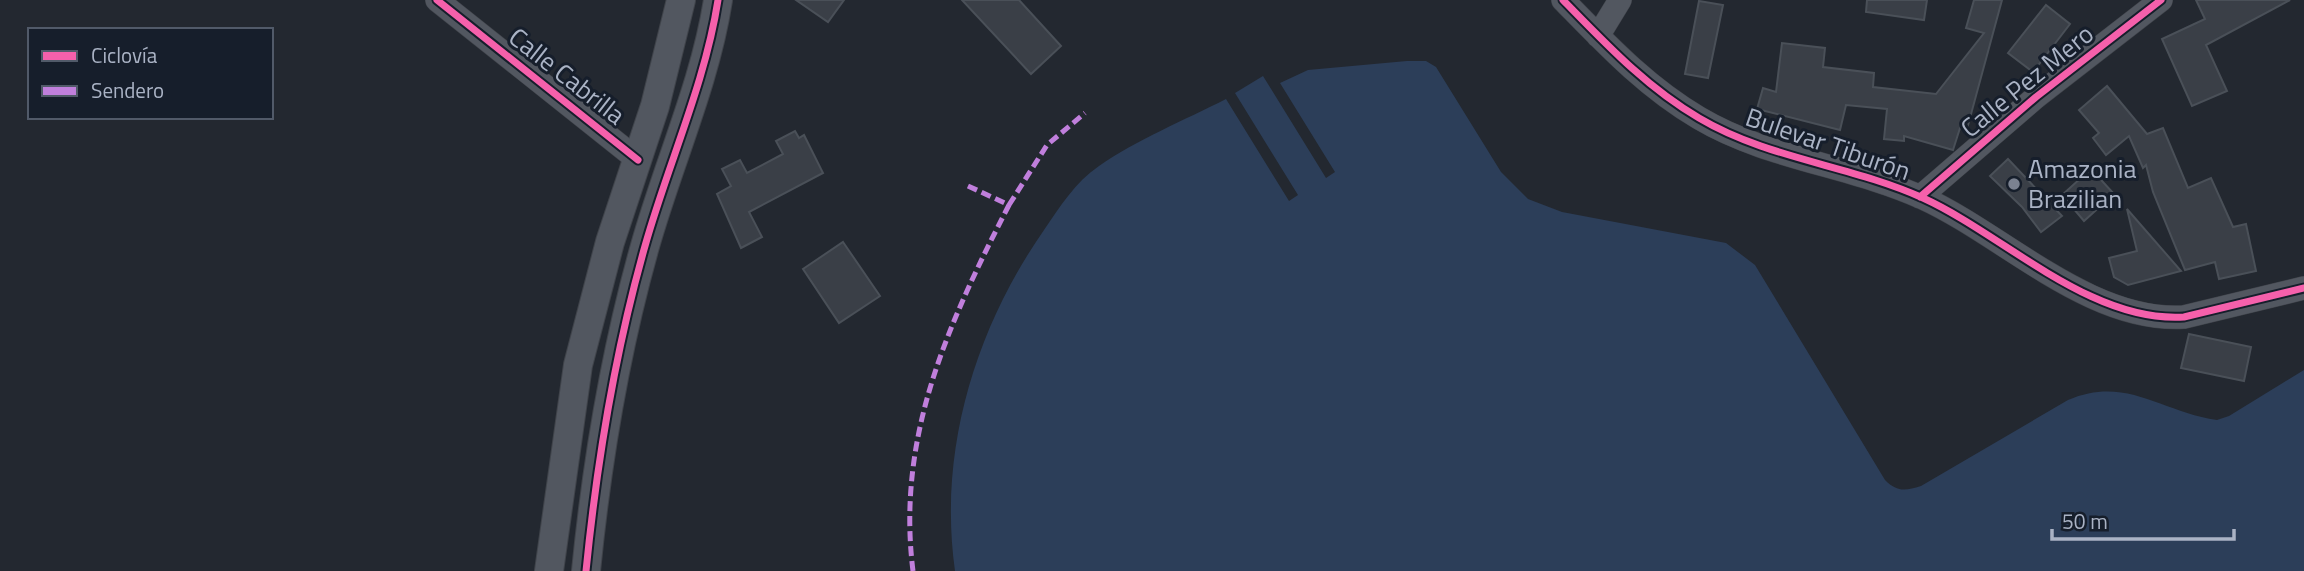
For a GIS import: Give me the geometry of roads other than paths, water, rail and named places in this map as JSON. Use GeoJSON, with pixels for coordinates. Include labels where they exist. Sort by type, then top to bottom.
{"type":"FeatureCollection","features":[{"type":"Feature","properties":{"kind":"street","name":"Calle Cabrilla"},"geometry":{"type":"LineString","coordinates":[[437,0],[638,160]]}},
{"type":"Feature","properties":{"kind":"street"},"geometry":{"type":"LineString","coordinates":[[549,571],[578,365],[610,242],[655,106],[681,0]]}},
{"type":"Feature","properties":{"kind":"street"},"geometry":{"type":"LineString","coordinates":[[586,571],[592,508],[614,370],[645,247],[693,97],[718,0]]}},
{"type":"Feature","properties":{"kind":"street","name":"Bulevar Tiburón"},"geometry":{"type":"LineString","coordinates":[[1563,0],[1640,77],[1701,119],[1765,148],[1920,197],[1962,218],[2066,283],[2135,313],[2168,318],[2202,314],[2304,288]]}},
{"type":"Feature","properties":{"kind":"street"},"geometry":{"type":"LineString","coordinates":[[1598,36],[1620,0]]}},
{"type":"Feature","properties":{"kind":"street","name":"Calle Pez Mero"},"geometry":{"type":"LineString","coordinates":[[1920,197],[2036,97],[2161,0]]}},
{"type":"Feature","properties":{"kind":"water"},"geometry":{"type":"Polygon","coordinates":[[[1426,61],[1436,67],[1501,172],[1528,199],[1562,212],[1726,243],[1755,265],[1885,480],[1897,488],[1921,486],[2068,400],[2089,393],[2126,393],[2217,420],[2229,416],[2304,370],[2304,571],[955,571],[951,526],[952,481],[957,436],[967,393],[999,308],[1020,268],[1075,187],[1090,172],[1129,148],[1226,99],[1289,201],[1298,195],[1235,93],[1263,76],[1326,178],[1335,172],[1280,83],[1308,70],[1426,61]]]}},
{"type":"Feature","properties":{"kind":"place","name":"Amazonia Brazilian"},"geometry":{"type":"Point","coordinates":[2014,184]}}]}
